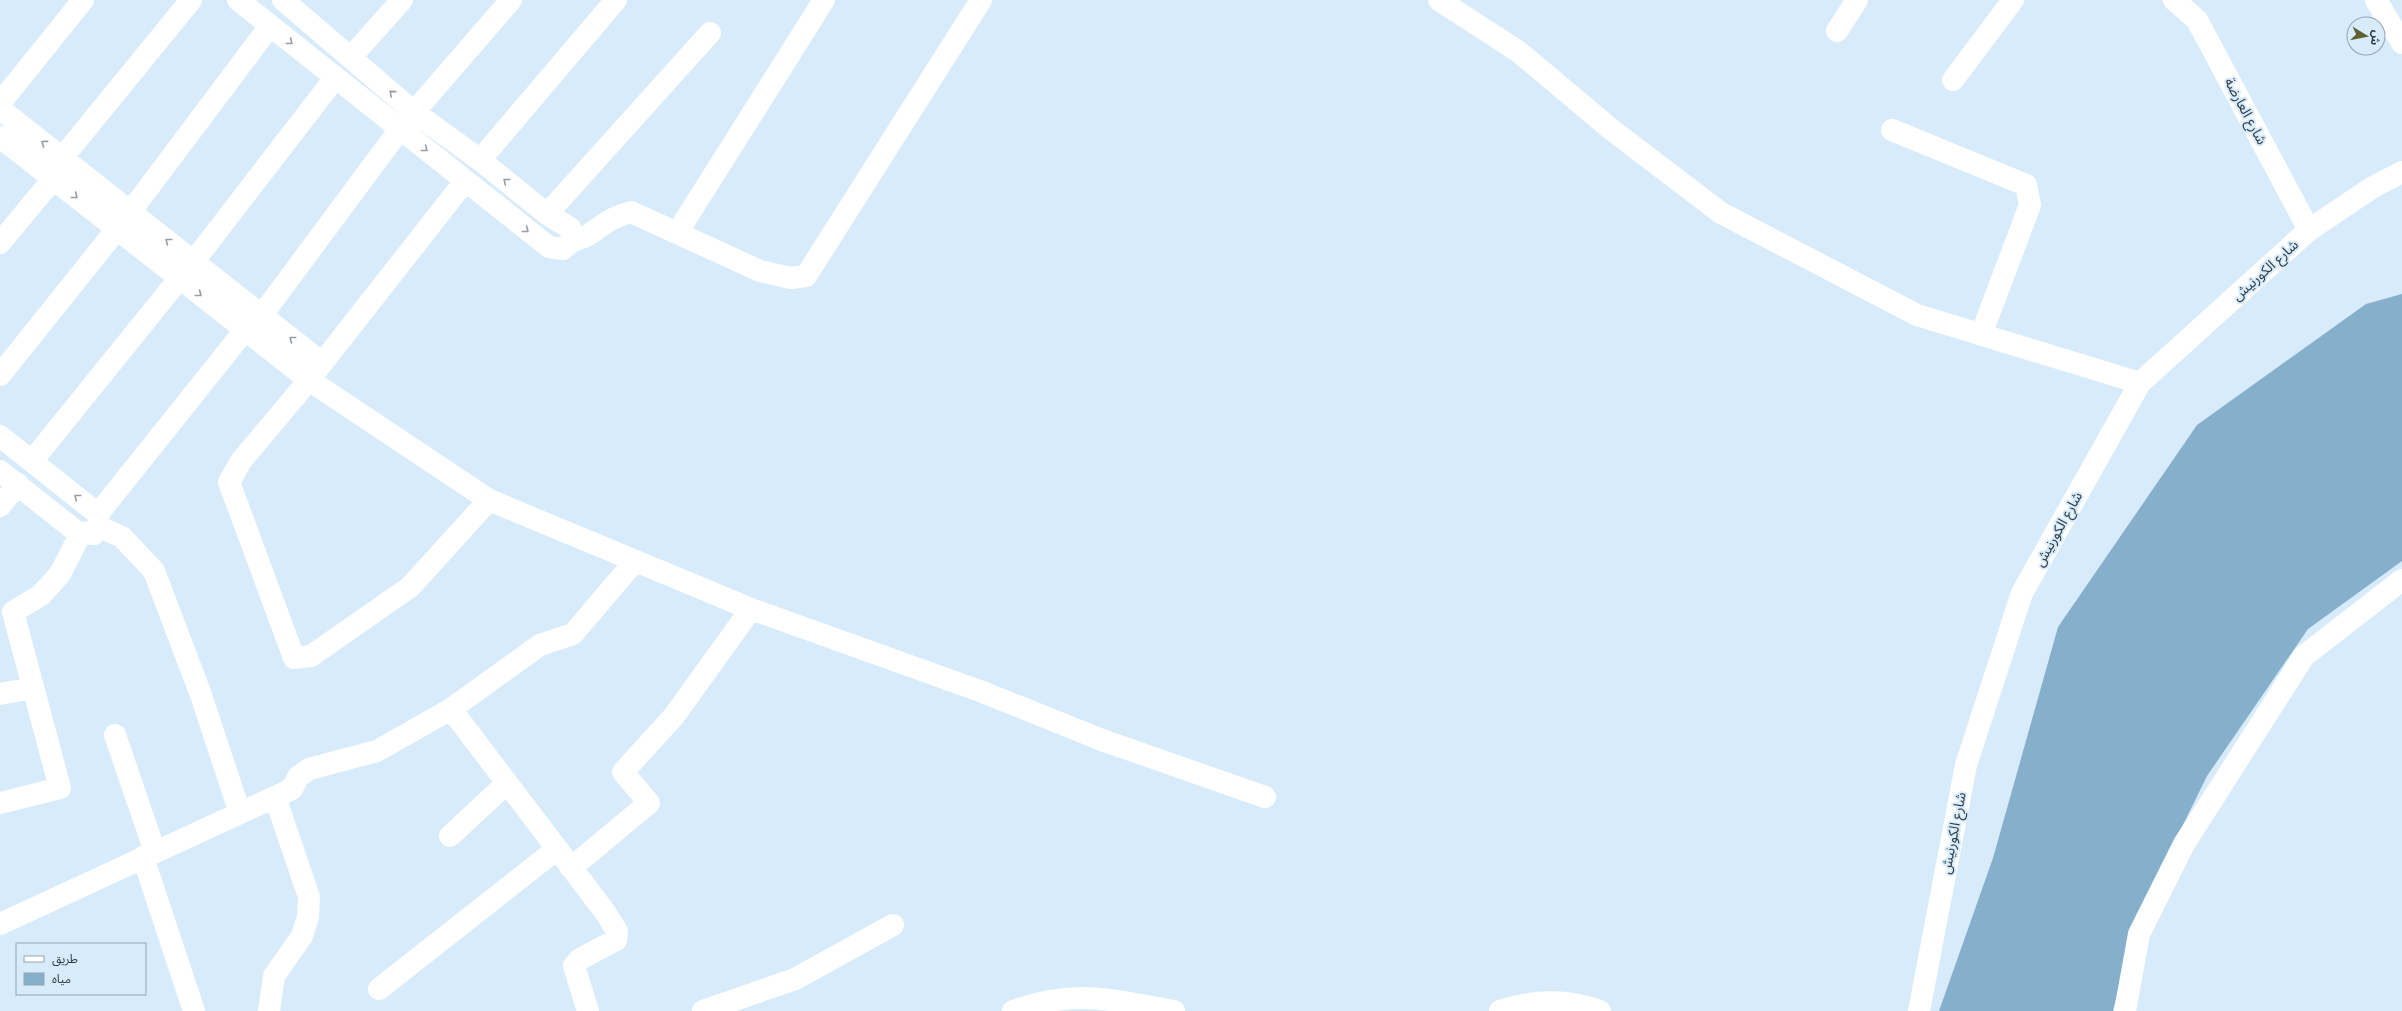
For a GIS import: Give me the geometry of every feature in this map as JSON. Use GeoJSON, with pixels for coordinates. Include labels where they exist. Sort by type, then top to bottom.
{"type":"FeatureCollection","features":[{"type":"Feature","properties":{"kind":"street"},"geometry":{"type":"LineString","coordinates":[[0,103],[83,0]]}},
{"type":"Feature","properties":{"kind":"street"},"geometry":{"type":"LineString","coordinates":[[63,157],[191,0]]}},
{"type":"Feature","properties":{"kind":"street"},"geometry":{"type":"LineString","coordinates":[[238,0],[549,247],[563,249],[573,239],[588,235],[613,217],[632,212],[760,271],[791,278],[806,276],[982,0]]}},
{"type":"Feature","properties":{"kind":"street"},"geometry":{"type":"LineString","coordinates":[[351,57],[402,0]]}},
{"type":"Feature","properties":{"kind":"street"},"geometry":{"type":"LineString","coordinates":[[414,112],[511,0]]}},
{"type":"Feature","properties":{"kind":"street"},"geometry":{"type":"LineString","coordinates":[[480,160],[616,0]]}},
{"type":"Feature","properties":{"kind":"street"},"geometry":{"type":"LineString","coordinates":[[677,233],[824,0]]}},
{"type":"Feature","properties":{"kind":"street"},"geometry":{"type":"LineString","coordinates":[[1439,0],[1519,52],[1612,130],[1721,213],[1917,314],[2140,383]]}},
{"type":"Feature","properties":{"kind":"street"},"geometry":{"type":"LineString","coordinates":[[1837,31],[1857,0]]}},
{"type":"Feature","properties":{"kind":"street"},"geometry":{"type":"LineString","coordinates":[[1953,80],[2013,0]]}},
{"type":"Feature","properties":{"kind":"street","name":"شارع العارضة"},"geometry":{"type":"LineString","coordinates":[[2174,0],[2197,20],[2309,230]]}},
{"type":"Feature","properties":{"kind":"street"},"geometry":{"type":"LineString","coordinates":[[2376,0],[2402,43]]}},
{"type":"Feature","properties":{"kind":"street"},"geometry":{"type":"LineString","coordinates":[[289,2],[414,112],[480,160],[547,214],[570,228],[573,239]]}},
{"type":"Feature","properties":{"kind":"street"},"geometry":{"type":"LineString","coordinates":[[131,211],[270,26]]}},
{"type":"Feature","properties":{"kind":"street"},"geometry":{"type":"LineString","coordinates":[[547,214],[710,33]]}},
{"type":"Feature","properties":{"kind":"street"},"geometry":{"type":"LineString","coordinates":[[194,261],[335,78]]}},
{"type":"Feature","properties":{"kind":"street"},"geometry":{"type":"LineString","coordinates":[[0,110],[63,157],[322,363]]}},
{"type":"Feature","properties":{"kind":"street"},"geometry":{"type":"LineString","coordinates":[[262,315],[400,129]]}},
{"type":"Feature","properties":{"kind":"street"},"geometry":{"type":"LineString","coordinates":[[1892,130],[2026,185],[2030,205],[1981,335]]}},
{"type":"Feature","properties":{"kind":"street"},"geometry":{"type":"LineString","coordinates":[[0,138],[309,380],[489,500],[751,609],[980,691],[1102,740],[1265,797]]}},
{"type":"Feature","properties":{"kind":"street","name":"شارع الكورنيش"},"geometry":{"type":"LineString","coordinates":[[1919,1011],[1966,765],[2022,593],[2140,383],[2309,230],[2373,187],[2402,172]]}},
{"type":"Feature","properties":{"kind":"street"},"geometry":{"type":"LineString","coordinates":[[0,243],[53,179]]}},
{"type":"Feature","properties":{"kind":"street"},"geometry":{"type":"LineString","coordinates":[[465,181],[309,380],[241,461],[229,482],[294,658],[311,656],[410,587],[489,500]]}},
{"type":"Feature","properties":{"kind":"street"},"geometry":{"type":"LineString","coordinates":[[0,375],[117,230]]}},
{"type":"Feature","properties":{"kind":"street"},"geometry":{"type":"LineString","coordinates":[[32,460],[179,279]]}},
{"type":"Feature","properties":{"kind":"street"},"geometry":{"type":"LineString","coordinates":[[0,803],[60,788],[13,612],[41,595],[60,574],[92,525],[245,330]]}},
{"type":"Feature","properties":{"kind":"street"},"geometry":{"type":"LineString","coordinates":[[0,436],[32,460],[92,525]]}},
{"type":"Feature","properties":{"kind":"street"},"geometry":{"type":"LineString","coordinates":[[0,471],[18,484],[92,525],[122,537],[154,571],[201,695],[240,813]]}},
{"type":"Feature","properties":{"kind":"street"},"geometry":{"type":"LineString","coordinates":[[0,506],[18,484]]}},
{"type":"Feature","properties":{"kind":"street"},"geometry":{"type":"LineString","coordinates":[[0,924],[292,789],[298,777],[309,769],[377,751],[450,709],[540,645],[573,634],[635,561]]}},
{"type":"Feature","properties":{"kind":"street"},"geometry":{"type":"LineString","coordinates":[[2125,1011],[2139,934],[2180,851],[2304,656],[2402,580]]}},
{"type":"Feature","properties":{"kind":"street"},"geometry":{"type":"LineString","coordinates":[[571,868],[649,803],[622,772],[674,716],[751,609]]}},
{"type":"Feature","properties":{"kind":"street"},"geometry":{"type":"LineString","coordinates":[[0,694],[34,688]]}},
{"type":"Feature","properties":{"kind":"street"},"geometry":{"type":"LineString","coordinates":[[450,709],[557,849],[617,931],[616,940],[580,959],[574,966],[588,1011]]}},
{"type":"Feature","properties":{"kind":"street"},"geometry":{"type":"LineString","coordinates":[[115,735],[194,1011]]}},
{"type":"Feature","properties":{"kind":"street"},"geometry":{"type":"LineString","coordinates":[[450,836],[507,783]]}},
{"type":"Feature","properties":{"kind":"street"},"geometry":{"type":"LineString","coordinates":[[269,1011],[274,976],[302,936],[308,917],[309,896],[275,797]]}},
{"type":"Feature","properties":{"kind":"street"},"geometry":{"type":"LineString","coordinates":[[379,989],[557,849]]}},
{"type":"Feature","properties":{"kind":"street"},"geometry":{"type":"LineString","coordinates":[[703,1011],[795,979],[893,925]]}},
{"type":"Feature","properties":{"kind":"street"},"geometry":{"type":"LineString","coordinates":[[1013,1011],[1035,1007],[1063,998],[1099,997],[1174,1011]]}},
{"type":"Feature","properties":{"kind":"street"},"geometry":{"type":"LineString","coordinates":[[1502,1011],[1530,1003],[1559,1002],[1587,1006],[1600,1011]]}},
{"type":"Feature","properties":{"kind":"water"},"geometry":{"type":"Polygon","coordinates":[[[2402,294],[2402,561],[2308,629],[2207,776],[2134,925],[2113,1011],[1939,1011],[1993,858],[2058,627],[2197,425],[2366,304],[2402,294]]]}}]}
